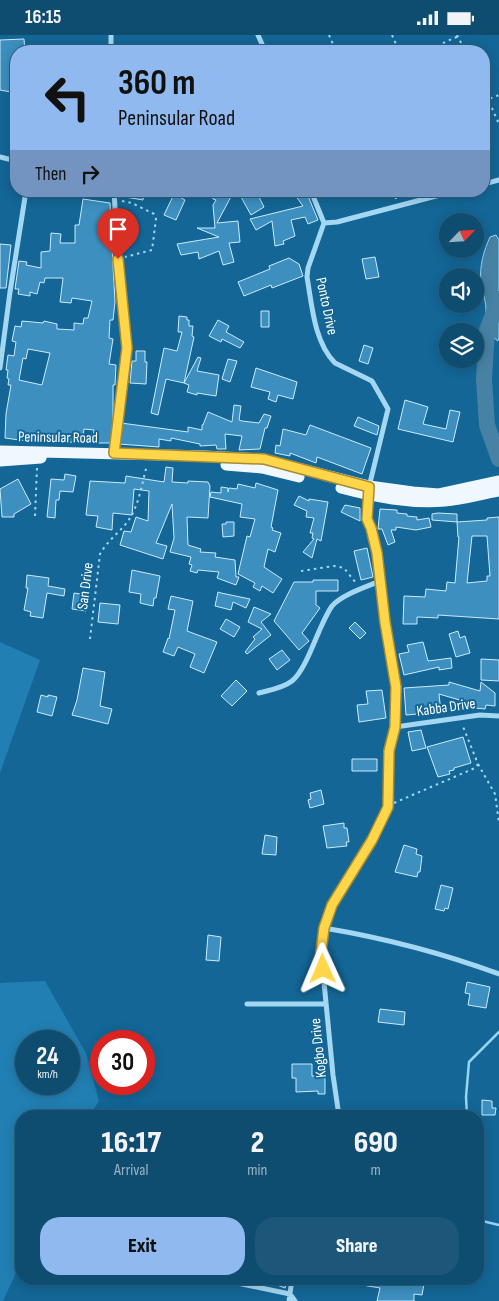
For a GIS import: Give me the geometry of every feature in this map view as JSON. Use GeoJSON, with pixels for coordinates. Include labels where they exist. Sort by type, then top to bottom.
{"type":"FeatureCollection","features":[{"type":"Feature","properties":{"kind":"main road","name":"Peninsular Road"},"geometry":{"type":"LineString","coordinates":[[0,451],[264,459],[368,491],[439,494],[499,481]]}},
{"type":"Feature","properties":{"kind":"main road","name":"Peninsular Road"},"geometry":{"type":"LineString","coordinates":[[0,461],[38,458],[148,460],[262,468],[410,501],[446,501],[499,491]]}},
{"type":"Feature","properties":{"kind":"street"},"geometry":{"type":"LineString","coordinates":[[0,369],[25,197]]}},
{"type":"Feature","properties":{"kind":"street"},"geometry":{"type":"LineString","coordinates":[[114,197],[127,348],[114,453]]}},
{"type":"Feature","properties":{"kind":"street"},"geometry":{"type":"LineString","coordinates":[[313,197],[324,223],[337,223],[433,197]]}},
{"type":"Feature","properties":{"kind":"street","name":"Ponto Drive"},"geometry":{"type":"LineString","coordinates":[[324,223],[308,268],[307,277],[318,336],[334,363],[372,381],[388,409],[368,491]]}},
{"type":"Feature","properties":{"kind":"street","name":"Kogbo Drive"},"geometry":{"type":"LineString","coordinates":[[338,1110],[321,951],[324,928],[336,898],[372,840],[388,807],[389,751],[395,727],[396,687],[385,622],[377,553],[367,519],[368,491]]}},
{"type":"Feature","properties":{"kind":"street"},"geometry":{"type":"LineString","coordinates":[[259,693],[279,688],[299,674],[316,635],[333,605],[339,600],[380,581]]}},
{"type":"Feature","properties":{"kind":"street","name":"Kabba Drive"},"geometry":{"type":"LineString","coordinates":[[395,727],[480,715],[499,717]]}},
{"type":"Feature","properties":{"kind":"street"},"geometry":{"type":"LineString","coordinates":[[324,928],[367,935],[408,945],[499,974]]}},
{"type":"Feature","properties":{"kind":"street"},"geometry":{"type":"LineString","coordinates":[[247,1004],[326,1004]]}},
{"type":"Feature","properties":{"kind":"street"},"geometry":{"type":"LineString","coordinates":[[247,1285],[290,1294],[295,1301]]}},
{"type":"Feature","properties":{"kind":"street"},"geometry":{"type":"LineString","coordinates":[[289,1301],[291,1285]]}},
{"type":"Feature","properties":{"kind":"path"},"geometry":{"type":"LineString","coordinates":[[438,45],[459,35]]}},
{"type":"Feature","properties":{"kind":"path"},"geometry":{"type":"LineString","coordinates":[[490,104],[499,125]]}},
{"type":"Feature","properties":{"kind":"path"},"geometry":{"type":"LineString","coordinates":[[118,197],[154,214],[156,219],[152,251],[118,259]]}},
{"type":"Feature","properties":{"kind":"path"},"geometry":{"type":"LineString","coordinates":[[35,516],[38,458]]}},
{"type":"Feature","properties":{"kind":"path","name":"San Drive"},"geometry":{"type":"LineString","coordinates":[[90,639],[100,554],[104,546],[132,515],[140,493],[148,460]]}},
{"type":"Feature","properties":{"kind":"path"},"geometry":{"type":"LineString","coordinates":[[301,571],[334,566],[344,568],[361,590]]}},
{"type":"Feature","properties":{"kind":"path"},"geometry":{"type":"LineString","coordinates":[[460,718],[478,764],[495,794],[499,823]]}},
{"type":"Feature","properties":{"kind":"path"},"geometry":{"type":"LineString","coordinates":[[388,807],[475,768],[478,764]]}},
{"type":"Feature","properties":{"kind":"shaded area"},"geometry":{"type":"Polygon","coordinates":[[[496,235],[499,240],[498,341],[484,330],[483,323],[486,305],[484,296],[484,268],[481,268],[481,265],[490,237],[496,235]]]}},
{"type":"Feature","properties":{"kind":"shaded area"},"geometry":{"type":"Polygon","coordinates":[[[0,642],[40,660],[0,773],[0,642]]]}},
{"type":"Feature","properties":{"kind":"shaded area"},"geometry":{"type":"Polygon","coordinates":[[[45,981],[73,1030],[15,1030],[15,1095],[80,1095],[80,1042],[86,1053],[90,1068],[90,1095],[97,1095],[99,1101],[93,1110],[15,1110],[15,1275],[3,1301],[0,1301],[0,983],[45,981]]]}},
{"type":"Feature","properties":{"kind":"building"},"geometry":{"type":"Polygon","coordinates":[[[24,39],[24,45],[10,45],[10,92],[0,90],[0,40],[24,39]]]}},
{"type":"Feature","properties":{"kind":"building"},"geometry":{"type":"Polygon","coordinates":[[[125,197],[143,197],[143,200],[125,197]]]}},
{"type":"Feature","properties":{"kind":"building"},"geometry":{"type":"Polygon","coordinates":[[[173,197],[180,197],[185,200],[176,220],[164,215],[173,197]]]}},
{"type":"Feature","properties":{"kind":"building"},"geometry":{"type":"Polygon","coordinates":[[[213,197],[231,197],[217,223],[238,221],[240,242],[229,243],[234,262],[223,265],[219,251],[199,259],[198,252],[181,255],[177,244],[219,237],[197,228],[215,228],[213,205],[216,200],[213,197]]]}},
{"type":"Feature","properties":{"kind":"building"},"geometry":{"type":"Polygon","coordinates":[[[241,197],[259,197],[264,207],[251,215],[241,197]]]}},
{"type":"Feature","properties":{"kind":"building"},"geometry":{"type":"Polygon","coordinates":[[[296,197],[308,197],[318,220],[308,224],[305,217],[291,220],[295,236],[283,241],[284,244],[275,246],[272,221],[256,230],[250,219],[303,206],[296,197]]]}},
{"type":"Feature","properties":{"kind":"building"},"geometry":{"type":"Polygon","coordinates":[[[83,199],[110,203],[109,247],[112,247],[115,302],[113,320],[110,320],[109,338],[113,339],[109,364],[116,365],[110,443],[93,443],[94,430],[84,429],[82,443],[27,439],[27,441],[5,438],[6,414],[11,385],[8,385],[8,370],[6,370],[8,355],[14,356],[16,342],[12,341],[15,326],[21,327],[22,321],[43,323],[44,321],[57,324],[57,329],[74,330],[74,323],[83,324],[84,318],[88,318],[92,301],[72,298],[71,303],[60,302],[63,278],[45,278],[44,283],[40,282],[37,294],[30,292],[30,296],[18,294],[19,289],[15,289],[19,261],[27,262],[26,265],[41,268],[41,252],[50,251],[51,233],[61,234],[60,243],[75,243],[75,225],[79,225],[83,199]],[[28,349],[26,359],[23,358],[19,380],[42,385],[50,353],[28,349]]]}},
{"type":"Feature","properties":{"kind":"building"},"geometry":{"type":"Polygon","coordinates":[[[0,244],[11,245],[6,288],[0,288],[0,244]]]}},
{"type":"Feature","properties":{"kind":"building"},"geometry":{"type":"Polygon","coordinates":[[[375,257],[379,277],[366,279],[362,259],[375,257]]]}},
{"type":"Feature","properties":{"kind":"building"},"geometry":{"type":"Polygon","coordinates":[[[289,258],[299,264],[303,276],[272,288],[271,285],[244,296],[238,282],[270,269],[269,266],[289,258]]]}},
{"type":"Feature","properties":{"kind":"building"},"geometry":{"type":"Polygon","coordinates":[[[261,311],[269,311],[269,327],[261,327],[261,311]]]}},
{"type":"Feature","properties":{"kind":"building"},"geometry":{"type":"Polygon","coordinates":[[[179,316],[187,317],[189,326],[193,326],[192,336],[194,337],[184,383],[166,379],[158,415],[151,413],[164,348],[177,351],[182,332],[178,332],[179,316]]]}},
{"type":"Feature","properties":{"kind":"building"},"geometry":{"type":"Polygon","coordinates":[[[218,320],[229,326],[226,332],[244,342],[240,348],[222,339],[221,342],[209,336],[218,320]]]}},
{"type":"Feature","properties":{"kind":"building"},"geometry":{"type":"Polygon","coordinates":[[[364,345],[373,348],[368,364],[359,361],[364,345]]]}},
{"type":"Feature","properties":{"kind":"building"},"geometry":{"type":"Polygon","coordinates":[[[136,351],[145,351],[145,362],[147,362],[146,384],[130,383],[132,361],[136,361],[136,351]]]}},
{"type":"Feature","properties":{"kind":"building"},"geometry":{"type":"Polygon","coordinates":[[[198,357],[201,358],[197,371],[219,375],[216,396],[197,393],[197,395],[187,392],[189,385],[184,383],[198,357]]]}},
{"type":"Feature","properties":{"kind":"building"},"geometry":{"type":"Polygon","coordinates":[[[228,359],[237,361],[230,382],[222,379],[228,359]]]}},
{"type":"Feature","properties":{"kind":"building"},"geometry":{"type":"Polygon","coordinates":[[[256,368],[297,382],[293,399],[278,395],[276,402],[268,399],[270,392],[251,387],[256,368]]]}},
{"type":"Feature","properties":{"kind":"building"},"geometry":{"type":"Polygon","coordinates":[[[405,400],[428,407],[423,424],[446,429],[450,410],[460,412],[453,442],[398,429],[405,400]]]}},
{"type":"Feature","properties":{"kind":"building"},"geometry":{"type":"Polygon","coordinates":[[[234,405],[241,406],[239,420],[242,421],[259,423],[264,414],[271,416],[267,428],[265,428],[260,449],[239,450],[242,436],[225,434],[226,449],[217,449],[216,445],[200,446],[200,444],[171,438],[171,441],[159,439],[159,447],[119,444],[121,423],[188,432],[188,427],[202,430],[202,425],[208,412],[232,422],[234,405]]]}},
{"type":"Feature","properties":{"kind":"building"},"geometry":{"type":"Polygon","coordinates":[[[358,417],[379,426],[377,435],[354,426],[358,417]]]}},
{"type":"Feature","properties":{"kind":"building"},"geometry":{"type":"Polygon","coordinates":[[[310,425],[371,448],[362,474],[317,457],[316,463],[290,453],[290,456],[275,453],[276,445],[280,446],[283,429],[306,435],[310,425]]]}},
{"type":"Feature","properties":{"kind":"building"},"geometry":{"type":"Polygon","coordinates":[[[166,467],[173,468],[172,482],[208,482],[210,486],[208,518],[187,517],[188,545],[201,549],[200,552],[216,553],[215,557],[235,560],[236,577],[239,577],[236,585],[217,578],[219,572],[198,570],[197,573],[190,571],[192,565],[189,564],[191,557],[170,552],[174,538],[172,504],[156,543],[167,546],[163,559],[120,545],[124,531],[131,532],[136,517],[148,521],[149,491],[134,489],[132,515],[113,513],[112,530],[96,527],[98,516],[86,515],[90,481],[125,483],[126,476],[164,482],[166,467]]]}},
{"type":"Feature","properties":{"kind":"building"},"geometry":{"type":"Polygon","coordinates":[[[65,474],[76,476],[73,492],[60,491],[59,500],[56,500],[55,518],[47,517],[51,479],[64,480],[65,474]]]}},
{"type":"Feature","properties":{"kind":"building"},"geometry":{"type":"Polygon","coordinates":[[[18,479],[31,504],[14,514],[14,517],[2,517],[0,489],[18,479]]]}},
{"type":"Feature","properties":{"kind":"building"},"geometry":{"type":"Polygon","coordinates":[[[256,483],[278,490],[271,527],[273,528],[272,530],[281,533],[275,552],[268,549],[264,567],[282,579],[273,593],[262,586],[260,591],[253,587],[255,583],[238,574],[247,536],[250,537],[255,519],[240,517],[242,504],[210,497],[211,492],[221,493],[221,487],[228,488],[228,492],[229,488],[237,489],[238,484],[255,488],[256,483]]]}},
{"type":"Feature","properties":{"kind":"building"},"geometry":{"type":"Polygon","coordinates":[[[299,496],[309,501],[309,499],[328,502],[321,541],[317,539],[312,558],[303,552],[314,539],[312,538],[313,533],[310,533],[314,518],[306,517],[307,511],[294,505],[299,496]]]}},
{"type":"Feature","properties":{"kind":"building"},"geometry":{"type":"Polygon","coordinates":[[[345,505],[360,508],[360,521],[341,512],[345,505]]]}},
{"type":"Feature","properties":{"kind":"building"},"geometry":{"type":"Polygon","coordinates":[[[380,509],[397,510],[397,513],[417,517],[417,520],[429,518],[431,527],[416,530],[396,527],[396,530],[391,530],[395,542],[388,545],[382,529],[378,529],[380,509]]]}},
{"type":"Feature","properties":{"kind":"building"},"geometry":{"type":"Polygon","coordinates":[[[432,514],[457,514],[457,522],[432,520],[432,514]]]}},
{"type":"Feature","properties":{"kind":"building"},"geometry":{"type":"Polygon","coordinates":[[[499,517],[499,619],[438,615],[438,618],[417,617],[417,624],[403,624],[404,596],[425,597],[426,589],[446,591],[447,582],[455,583],[457,522],[487,520],[487,518],[499,517]],[[472,536],[467,583],[487,581],[487,576],[490,576],[487,536],[472,536]]]}},
{"type":"Feature","properties":{"kind":"building"},"geometry":{"type":"Polygon","coordinates":[[[226,522],[234,522],[234,536],[223,537],[222,524],[226,524],[226,522]]]}},
{"type":"Feature","properties":{"kind":"building"},"geometry":{"type":"Polygon","coordinates":[[[367,548],[373,577],[361,580],[354,551],[367,548]]]}},
{"type":"Feature","properties":{"kind":"building"},"geometry":{"type":"Polygon","coordinates":[[[132,570],[160,576],[153,606],[140,603],[141,594],[129,592],[132,570]]]}},
{"type":"Feature","properties":{"kind":"building"},"geometry":{"type":"Polygon","coordinates":[[[27,575],[49,578],[48,586],[65,589],[64,596],[47,593],[43,618],[30,616],[31,612],[24,610],[28,588],[26,588],[27,575]]]}},
{"type":"Feature","properties":{"kind":"building"},"geometry":{"type":"Polygon","coordinates":[[[313,580],[338,580],[338,591],[316,591],[316,605],[320,608],[302,633],[309,641],[299,650],[274,621],[294,582],[313,582],[313,580]]]}},
{"type":"Feature","properties":{"kind":"building"},"geometry":{"type":"Polygon","coordinates":[[[218,592],[250,599],[246,608],[233,602],[231,610],[215,606],[218,592]]]}},
{"type":"Feature","properties":{"kind":"building"},"geometry":{"type":"Polygon","coordinates":[[[74,593],[88,595],[86,611],[72,609],[74,593]]]}},
{"type":"Feature","properties":{"kind":"building"},"geometry":{"type":"Polygon","coordinates":[[[171,596],[193,601],[187,631],[217,642],[204,673],[190,667],[195,654],[178,647],[174,656],[163,652],[169,639],[175,610],[168,609],[171,596]]]}},
{"type":"Feature","properties":{"kind":"building"},"geometry":{"type":"Polygon","coordinates":[[[100,603],[120,605],[118,624],[98,622],[100,603]]]}},
{"type":"Feature","properties":{"kind":"building"},"geometry":{"type":"Polygon","coordinates":[[[254,607],[271,614],[261,622],[271,635],[247,654],[245,652],[255,639],[253,637],[262,629],[248,622],[254,607]]]}},
{"type":"Feature","properties":{"kind":"building"},"geometry":{"type":"Polygon","coordinates":[[[226,619],[240,627],[234,637],[220,629],[226,619]]]}},
{"type":"Feature","properties":{"kind":"building"},"geometry":{"type":"Polygon","coordinates":[[[355,622],[366,633],[360,639],[349,628],[355,622]]]}},
{"type":"Feature","properties":{"kind":"building"},"geometry":{"type":"Polygon","coordinates":[[[458,631],[460,638],[465,636],[470,653],[456,657],[449,634],[458,631]]]}},
{"type":"Feature","properties":{"kind":"building"},"geometry":{"type":"Polygon","coordinates":[[[423,642],[428,661],[451,658],[452,668],[439,670],[439,667],[404,675],[399,654],[409,652],[407,645],[423,642]]]}},
{"type":"Feature","properties":{"kind":"building"},"geometry":{"type":"Polygon","coordinates":[[[282,650],[290,660],[277,670],[269,659],[282,650]]]}},
{"type":"Feature","properties":{"kind":"building"},"geometry":{"type":"Polygon","coordinates":[[[481,659],[499,660],[499,681],[481,680],[481,659]]]}},
{"type":"Feature","properties":{"kind":"building"},"geometry":{"type":"Polygon","coordinates":[[[83,668],[105,672],[100,706],[112,709],[108,724],[72,715],[83,668]]]}},
{"type":"Feature","properties":{"kind":"building"},"geometry":{"type":"Polygon","coordinates":[[[236,680],[247,691],[232,706],[221,696],[236,680]]]}},
{"type":"Feature","properties":{"kind":"building"},"geometry":{"type":"Polygon","coordinates":[[[449,682],[480,691],[481,682],[495,693],[495,706],[486,705],[485,709],[465,707],[461,706],[463,701],[439,694],[441,712],[406,715],[404,688],[449,685],[449,682]]]}},
{"type":"Feature","properties":{"kind":"building"},"geometry":{"type":"Polygon","coordinates":[[[382,690],[386,718],[359,722],[357,705],[368,704],[366,691],[382,690]]]}},
{"type":"Feature","properties":{"kind":"building"},"geometry":{"type":"Polygon","coordinates":[[[41,695],[57,697],[52,716],[37,712],[41,695]]]}},
{"type":"Feature","properties":{"kind":"building"},"geometry":{"type":"Polygon","coordinates":[[[421,730],[426,748],[412,751],[408,732],[421,730]]]}},
{"type":"Feature","properties":{"kind":"building"},"geometry":{"type":"Polygon","coordinates":[[[463,737],[471,763],[454,768],[454,770],[449,771],[450,774],[438,777],[427,747],[463,737]]]}},
{"type":"Feature","properties":{"kind":"building"},"geometry":{"type":"Polygon","coordinates":[[[352,759],[377,759],[377,771],[352,771],[352,759]]]}},
{"type":"Feature","properties":{"kind":"building"},"geometry":{"type":"Polygon","coordinates":[[[321,790],[324,804],[310,808],[308,800],[311,799],[310,793],[321,790]]]}},
{"type":"Feature","properties":{"kind":"building"},"geometry":{"type":"Polygon","coordinates":[[[344,823],[344,828],[347,828],[349,842],[346,842],[347,846],[327,848],[323,826],[344,823]]]}},
{"type":"Feature","properties":{"kind":"building"},"geometry":{"type":"Polygon","coordinates":[[[265,835],[277,837],[276,855],[262,854],[265,835]]]}},
{"type":"Feature","properties":{"kind":"building"},"geometry":{"type":"Polygon","coordinates":[[[404,845],[417,849],[416,854],[422,856],[420,872],[418,872],[417,877],[395,872],[404,845]]]}},
{"type":"Feature","properties":{"kind":"building"},"geometry":{"type":"Polygon","coordinates":[[[441,885],[453,888],[448,909],[445,908],[444,911],[435,909],[441,885]]]}},
{"type":"Feature","properties":{"kind":"building"},"geometry":{"type":"Polygon","coordinates":[[[208,935],[221,937],[219,961],[206,960],[208,935]]]}},
{"type":"Feature","properties":{"kind":"building"},"geometry":{"type":"Polygon","coordinates":[[[467,982],[490,987],[486,1008],[468,1005],[470,994],[465,993],[467,982]]]}},
{"type":"Feature","properties":{"kind":"building"},"geometry":{"type":"Polygon","coordinates":[[[380,1009],[405,1012],[404,1025],[378,1022],[380,1009]]]}},
{"type":"Feature","properties":{"kind":"building"},"geometry":{"type":"Polygon","coordinates":[[[292,1064],[312,1064],[312,1076],[325,1076],[325,1094],[318,1094],[318,1091],[296,1092],[296,1078],[292,1078],[292,1064]]]}},
{"type":"Feature","properties":{"kind":"building"},"geometry":{"type":"Polygon","coordinates":[[[482,1100],[492,1101],[492,1108],[496,1108],[495,1115],[484,1115],[484,1110],[482,1110],[482,1100]]]}},
{"type":"Feature","properties":{"kind":"building"},"geometry":{"type":"Polygon","coordinates":[[[362,1285],[424,1285],[422,1295],[414,1294],[414,1301],[377,1301],[380,1288],[362,1285]]]}},
{"type":"Feature","properties":{"kind":"waterway"},"geometry":{"type":"LineString","coordinates":[[499,299],[487,330],[484,379],[487,425],[499,459]]}},
{"type":"Feature","properties":{"kind":"waterway"},"geometry":{"type":"LineString","coordinates":[[467,1110],[469,1062],[499,1032]]}},
{"type":"Feature","properties":{"kind":"waterway"},"geometry":{"type":"LineString","coordinates":[[484,1221],[499,1225]]}},
{"type":"Feature","properties":{"kind":"route"},"geometry":{"type":"LineString","coordinates":[[118,259],[127,348],[114,453],[264,459],[369,487],[367,519],[377,553],[385,622],[396,687],[395,727],[389,751],[388,807],[372,840],[332,905],[324,928],[321,951],[323,969]]}}]}
